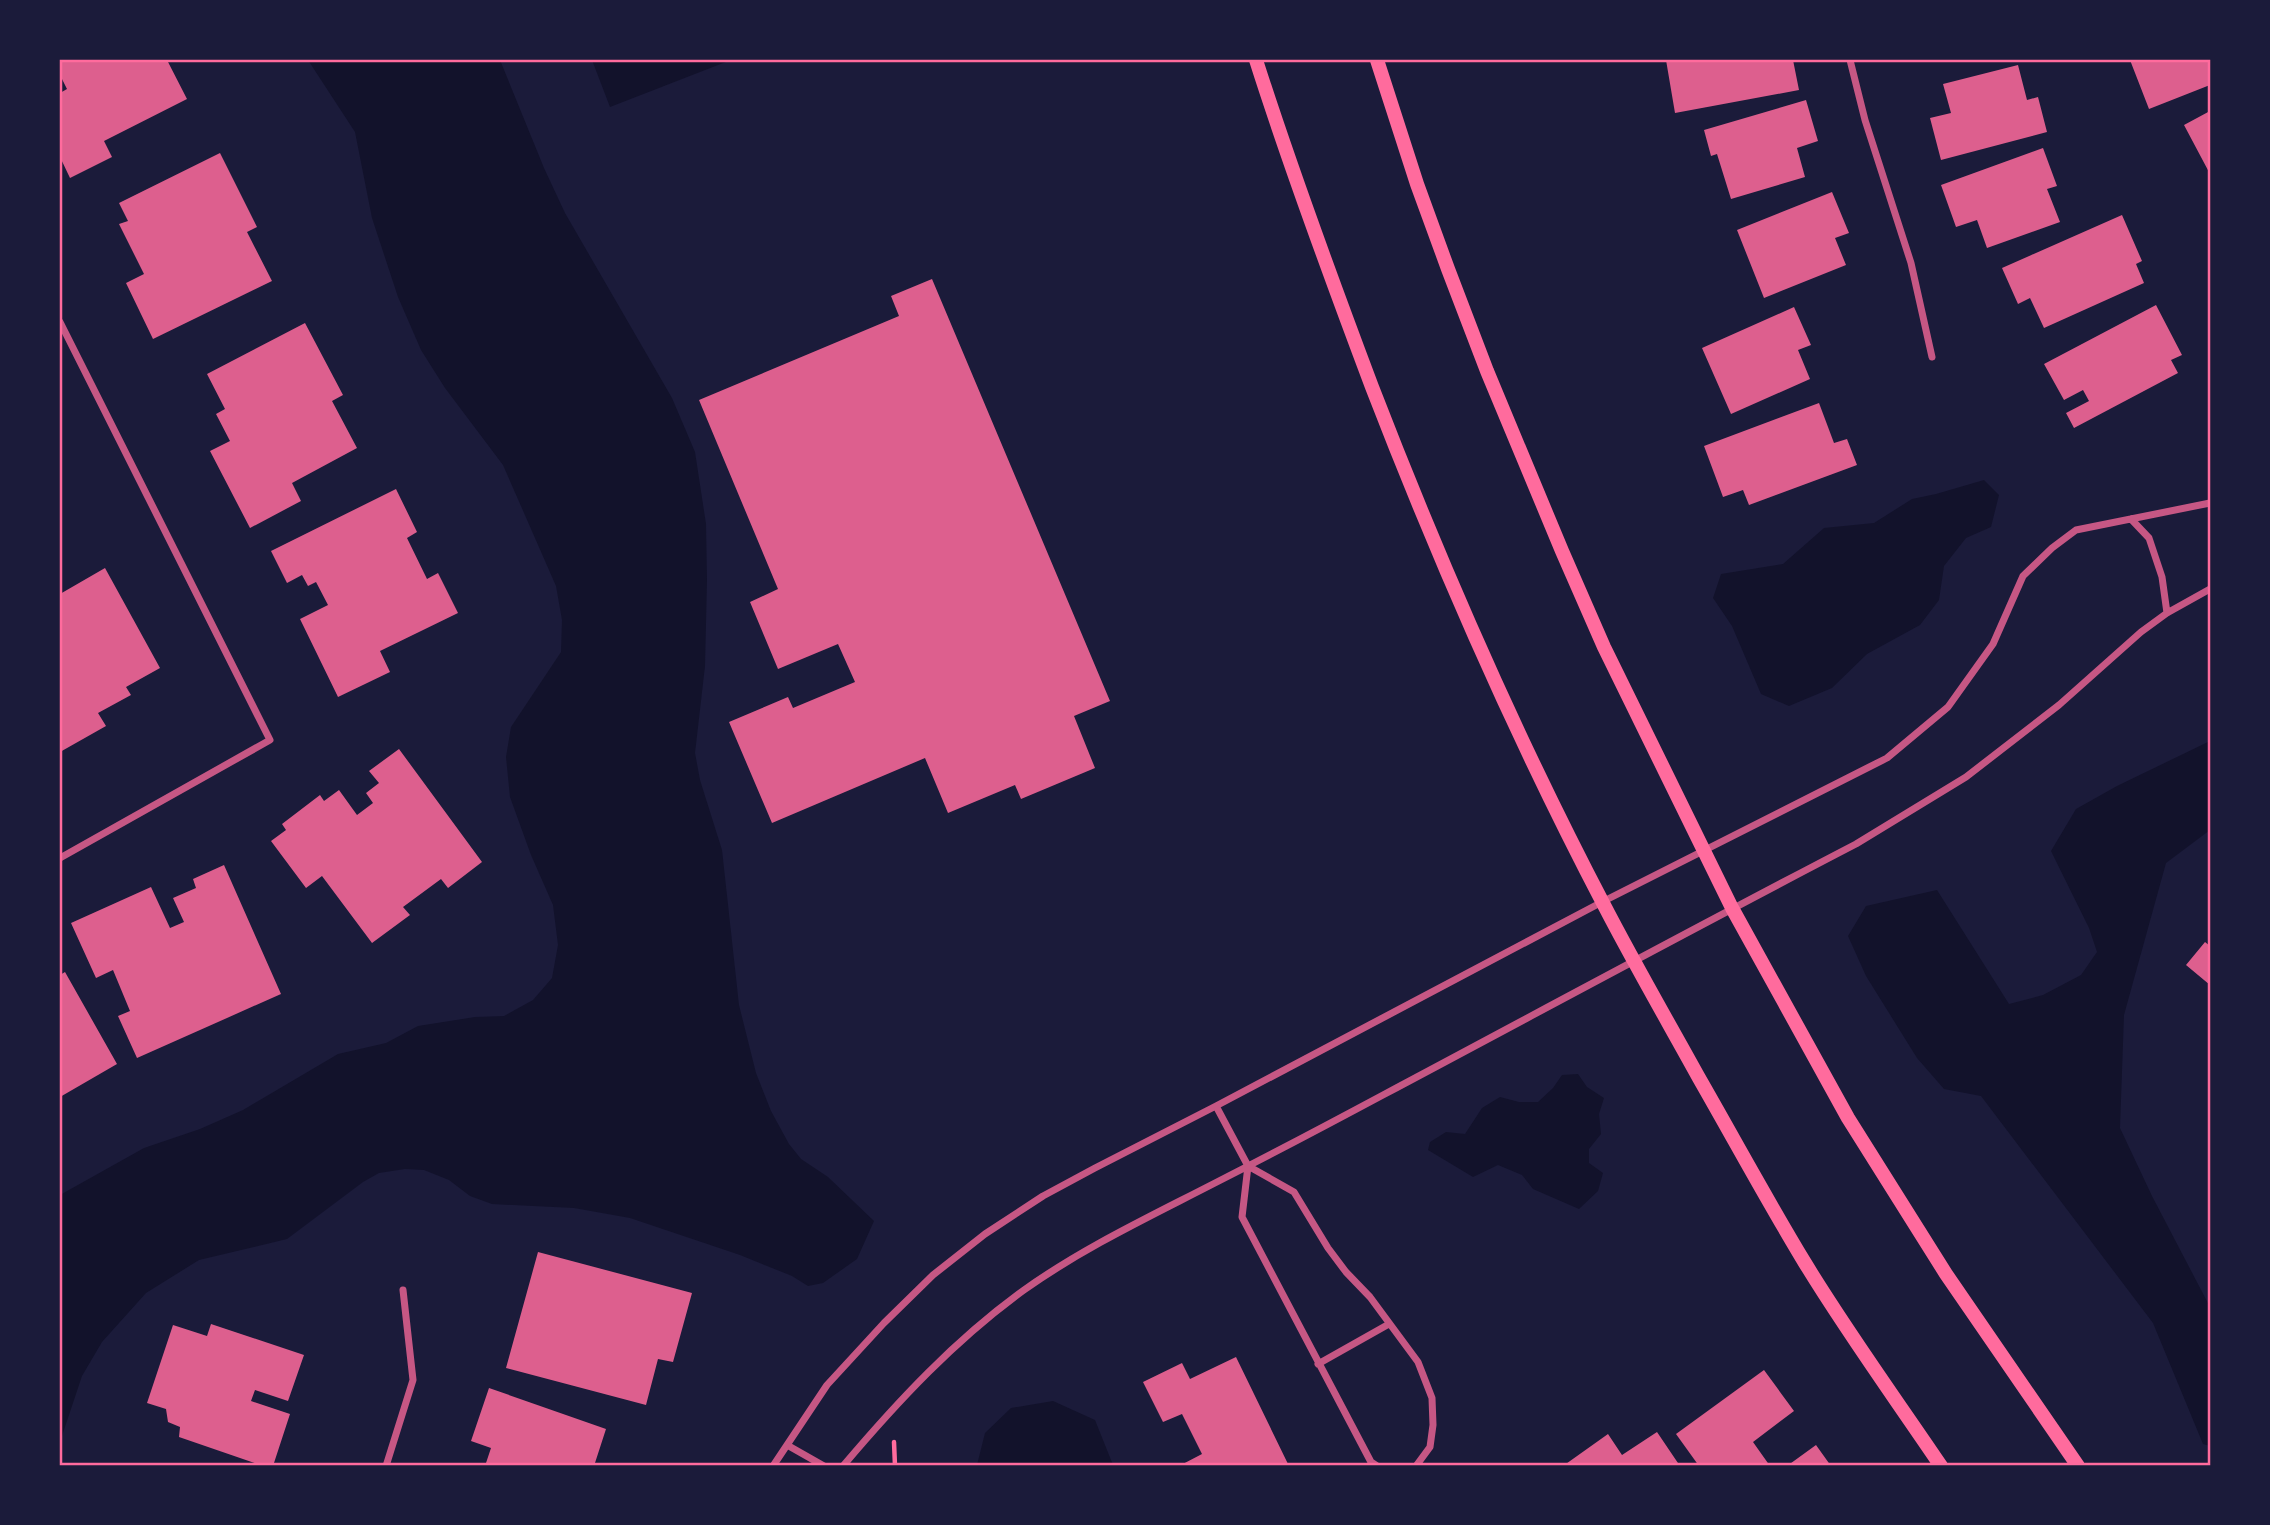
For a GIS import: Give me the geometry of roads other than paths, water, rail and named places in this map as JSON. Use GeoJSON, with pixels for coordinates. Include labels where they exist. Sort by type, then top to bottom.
{"type":"FeatureCollection","features":[{"type":"Feature","properties":{"kind":"main road"},"geometry":{"type":"LineString","coordinates":[[1256,60],[1319,247],[1424,517],[1499,692],[1634,962],[1804,1261],[1941,1465]]}},
{"type":"Feature","properties":{"kind":"main road"},"geometry":{"type":"LineString","coordinates":[[1377,60],[1421,196],[1487,372],[1531,479],[1604,647],[1732,908],[1848,1118],[1946,1274],[2078,1465]]}},
{"type":"Feature","properties":{"kind":"street"},"geometry":{"type":"LineString","coordinates":[[1850,60],[1864,120],[1911,263],[1932,357]]}},
{"type":"Feature","properties":{"kind":"street"},"geometry":{"type":"LineString","coordinates":[[60,323],[270,740],[60,858]]}},
{"type":"Feature","properties":{"kind":"street"},"geometry":{"type":"LineString","coordinates":[[773,1465],[827,1385],[933,1275],[985,1234],[1043,1196],[1602,902],[1887,758],[1948,706],[1993,644],[2024,576],[2052,548],[2076,530],[2210,503]]}},
{"type":"Feature","properties":{"kind":"street"},"geometry":{"type":"LineString","coordinates":[[2132,519],[2149,538],[2162,577],[2166,613]]}},
{"type":"Feature","properties":{"kind":"street"},"geometry":{"type":"LineString","coordinates":[[843,1465],[893,1407],[930,1370],[970,1332],[1025,1290],[1096,1245],[1856,844],[1966,777],[2059,705],[2141,632],[2166,613],[2210,589]]}},
{"type":"Feature","properties":{"kind":"street"},"geometry":{"type":"LineString","coordinates":[[1216,1106],[1248,1166],[1294,1192],[1328,1248],[1370,1297],[1418,1362],[1432,1398],[1433,1424],[1430,1447],[1416,1465]]}},
{"type":"Feature","properties":{"kind":"street"},"geometry":{"type":"LineString","coordinates":[[1248,1166],[1242,1217],[1371,1462],[1377,1465]]}},
{"type":"Feature","properties":{"kind":"street"},"geometry":{"type":"LineString","coordinates":[[386,1465],[413,1380],[403,1290]]}},
{"type":"Feature","properties":{"kind":"street"},"geometry":{"type":"LineString","coordinates":[[1318,1364],[1389,1324]]}},
{"type":"Feature","properties":{"kind":"street"},"geometry":{"type":"LineString","coordinates":[[787,1444],[824,1465]]}}]}
